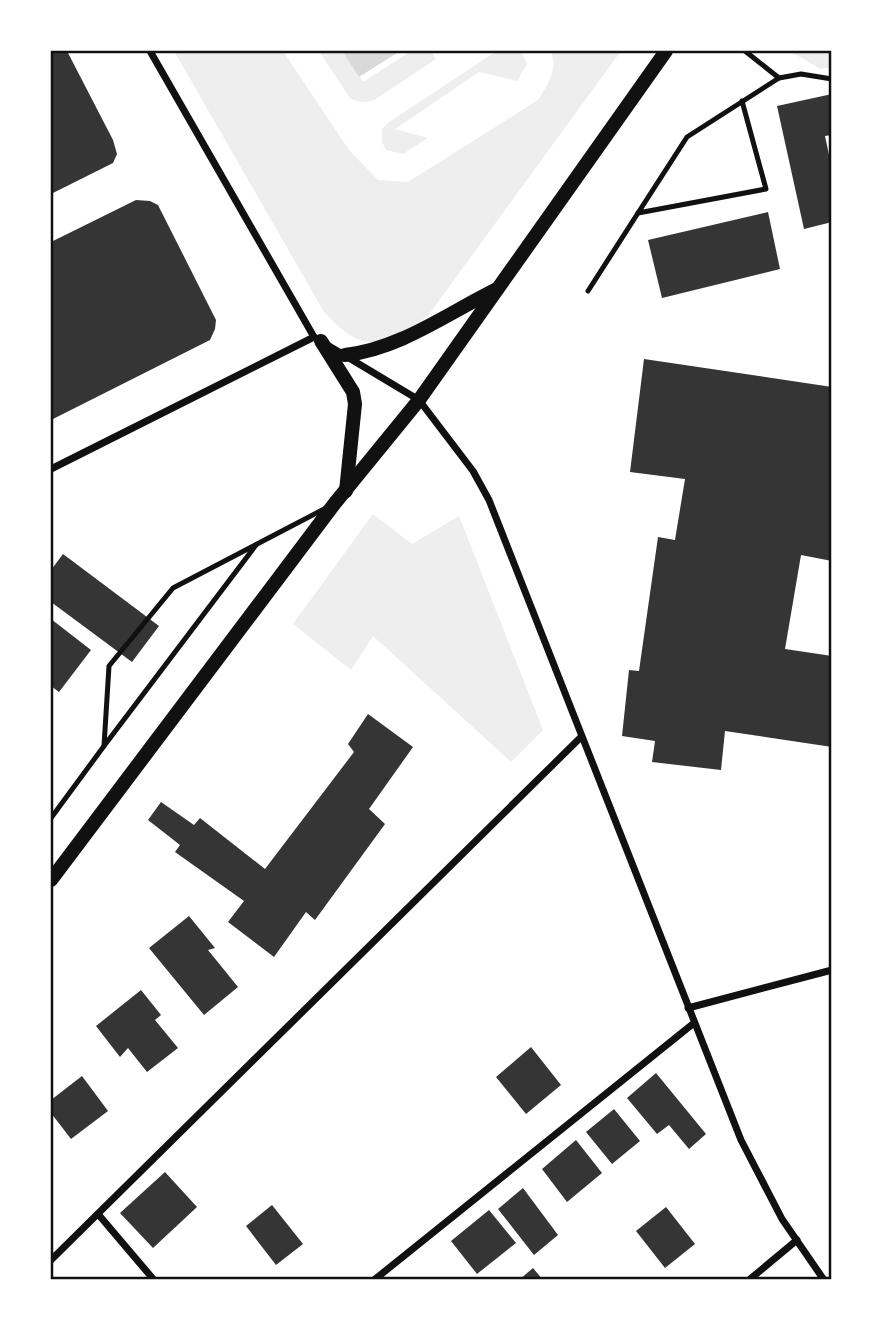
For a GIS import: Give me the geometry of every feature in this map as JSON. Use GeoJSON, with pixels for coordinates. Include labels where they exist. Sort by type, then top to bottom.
{"type":"FeatureCollection","features":[{"type":"Feature","properties":{"kind":"main road"},"geometry":{"type":"LineString","coordinates":[[51,880],[335,503],[419,400],[666,51]]}},
{"type":"Feature","properties":{"kind":"main road"},"geometry":{"type":"LineString","coordinates":[[345,355],[369,353],[397,342],[498,288]]}},
{"type":"Feature","properties":{"kind":"main road"},"geometry":{"type":"LineString","coordinates":[[318,339],[353,392],[355,404],[346,491]]}},
{"type":"Feature","properties":{"kind":"street"},"geometry":{"type":"LineString","coordinates":[[150,51],[318,339],[419,400],[473,471],[489,500],[741,1140],[782,1219],[824,1280]]}},
{"type":"Feature","properties":{"kind":"street"},"geometry":{"type":"LineString","coordinates":[[51,470],[318,339]]}},
{"type":"Feature","properties":{"kind":"street"},"geometry":{"type":"LineString","coordinates":[[51,1260],[581,737]]}},
{"type":"Feature","properties":{"kind":"street"},"geometry":{"type":"LineString","coordinates":[[688,1008],[832,971]]}},
{"type":"Feature","properties":{"kind":"street"},"geometry":{"type":"LineString","coordinates":[[374,1280],[694,1023]]}},
{"type":"Feature","properties":{"kind":"street"},"geometry":{"type":"LineString","coordinates":[[98,1214],[154,1280]]}},
{"type":"Feature","properties":{"kind":"street"},"geometry":{"type":"LineString","coordinates":[[749,1280],[797,1240]]}},
{"type":"Feature","properties":{"kind":"lane"},"geometry":{"type":"LineString","coordinates":[[745,51],[779,78]]}},
{"type":"Feature","properties":{"kind":"lane"},"geometry":{"type":"LineString","coordinates":[[588,291],[687,137],[779,78],[801,74],[832,79]]}},
{"type":"Feature","properties":{"kind":"lane"},"geometry":{"type":"LineString","coordinates":[[638,213],[766,189],[742,101]]}},
{"type":"Feature","properties":{"kind":"lane"},"geometry":{"type":"LineString","coordinates":[[104,746],[109,666],[173,588],[335,503]]}},
{"type":"Feature","properties":{"kind":"lane"},"geometry":{"type":"LineString","coordinates":[[51,818],[258,542]]}},
{"type":"Feature","properties":{"kind":"shaded area"},"geometry":{"type":"Polygon","coordinates":[[[174,51],[283,51],[349,150],[378,180],[408,182],[538,100],[553,71],[551,51],[621,51],[427,317],[397,335],[373,342],[350,335],[324,312],[174,51]]]}},
{"type":"Feature","properties":{"kind":"shaded area"},"geometry":{"type":"Polygon","coordinates":[[[319,51],[342,51],[363,82],[411,51],[431,51],[436,59],[374,100],[362,102],[350,98],[319,51]]]}},
{"type":"Feature","properties":{"kind":"shaded area"},"geometry":{"type":"Polygon","coordinates":[[[342,51],[400,51],[359,77],[342,51]]]}},
{"type":"Feature","properties":{"kind":"shaded area"},"geometry":{"type":"Polygon","coordinates":[[[497,51],[521,51],[527,64],[517,81],[479,72],[395,129],[428,138],[403,154],[386,150],[382,142],[382,129],[389,122],[497,51]]]}},
{"type":"Feature","properties":{"kind":"shaded area"},"geometry":{"type":"Polygon","coordinates":[[[789,51],[832,51],[832,67],[821,69],[789,51]]]}},
{"type":"Feature","properties":{"kind":"shaded area"},"geometry":{"type":"Polygon","coordinates":[[[373,514],[412,544],[459,516],[543,730],[511,762],[373,636],[351,670],[293,624],[373,514]]]}},
{"type":"Feature","properties":{"kind":"building"},"geometry":{"type":"Polygon","coordinates":[[[51,51],[67,51],[113,140],[117,154],[113,163],[51,194],[51,51]]]}},
{"type":"Feature","properties":{"kind":"building"},"geometry":{"type":"Polygon","coordinates":[[[832,94],[832,135],[825,136],[832,169],[832,222],[804,229],[777,106],[832,94]]]}},
{"type":"Feature","properties":{"kind":"building"},"geometry":{"type":"Polygon","coordinates":[[[136,200],[150,201],[158,205],[216,320],[215,329],[210,340],[51,420],[51,242],[136,200]]]}},
{"type":"Feature","properties":{"kind":"building"},"geometry":{"type":"Polygon","coordinates":[[[768,212],[780,269],[662,298],[648,240],[768,212]]]}},
{"type":"Feature","properties":{"kind":"building"},"geometry":{"type":"Polygon","coordinates":[[[644,359],[832,387],[832,561],[801,555],[785,649],[832,656],[832,747],[725,731],[721,770],[652,762],[655,741],[622,736],[629,670],[639,671],[658,537],[675,540],[685,479],[630,472],[644,359]]]}},
{"type":"Feature","properties":{"kind":"building"},"geometry":{"type":"Polygon","coordinates":[[[63,554],[159,626],[132,662],[51,602],[51,570],[63,554]]]}},
{"type":"Feature","properties":{"kind":"building"},"geometry":{"type":"Polygon","coordinates":[[[51,619],[91,650],[59,692],[51,686],[51,619]]]}},
{"type":"Feature","properties":{"kind":"building"},"geometry":{"type":"Polygon","coordinates":[[[368,714],[413,747],[369,809],[385,824],[315,920],[306,912],[274,957],[228,922],[244,901],[175,852],[180,845],[148,820],[161,802],[194,825],[200,818],[265,869],[354,752],[348,744],[368,714]]]}},
{"type":"Feature","properties":{"kind":"building"},"geometry":{"type":"Polygon","coordinates":[[[189,916],[215,948],[208,950],[238,987],[204,1015],[149,948],[189,916]]]}},
{"type":"Feature","properties":{"kind":"building"},"geometry":{"type":"Polygon","coordinates":[[[141,990],[161,1015],[155,1020],[178,1048],[147,1072],[128,1048],[120,1057],[96,1026],[141,990]]]}},
{"type":"Feature","properties":{"kind":"building"},"geometry":{"type":"Polygon","coordinates":[[[531,1047],[561,1085],[526,1114],[496,1077],[531,1047]]]}},
{"type":"Feature","properties":{"kind":"building"},"geometry":{"type":"Polygon","coordinates":[[[656,1073],[706,1134],[689,1149],[669,1125],[657,1134],[627,1098],[656,1073]]]}},
{"type":"Feature","properties":{"kind":"building"},"geometry":{"type":"Polygon","coordinates":[[[82,1076],[108,1111],[71,1139],[51,1113],[51,1100],[82,1076]]]}},
{"type":"Feature","properties":{"kind":"building"},"geometry":{"type":"Polygon","coordinates":[[[614,1109],[640,1141],[612,1164],[586,1132],[614,1109]]]}},
{"type":"Feature","properties":{"kind":"building"},"geometry":{"type":"Polygon","coordinates":[[[576,1140],[602,1173],[567,1202],[542,1169],[576,1140]]]}},
{"type":"Feature","properties":{"kind":"building"},"geometry":{"type":"Polygon","coordinates":[[[165,1172],[197,1207],[153,1248],[120,1213],[165,1172]]]}},
{"type":"Feature","properties":{"kind":"building"},"geometry":{"type":"Polygon","coordinates":[[[523,1188],[558,1235],[534,1255],[498,1209],[523,1188]]]}},
{"type":"Feature","properties":{"kind":"building"},"geometry":{"type":"Polygon","coordinates":[[[272,1205],[303,1244],[276,1265],[246,1226],[272,1205]]]}},
{"type":"Feature","properties":{"kind":"building"},"geometry":{"type":"Polygon","coordinates":[[[666,1207],[695,1244],[665,1268],[636,1231],[666,1207]]]}},
{"type":"Feature","properties":{"kind":"building"},"geometry":{"type":"Polygon","coordinates":[[[489,1210],[516,1243],[477,1274],[451,1241],[489,1210]]]}},
{"type":"Feature","properties":{"kind":"building"},"geometry":{"type":"Polygon","coordinates":[[[533,1268],[543,1280],[519,1280],[533,1268]]]}}]}
